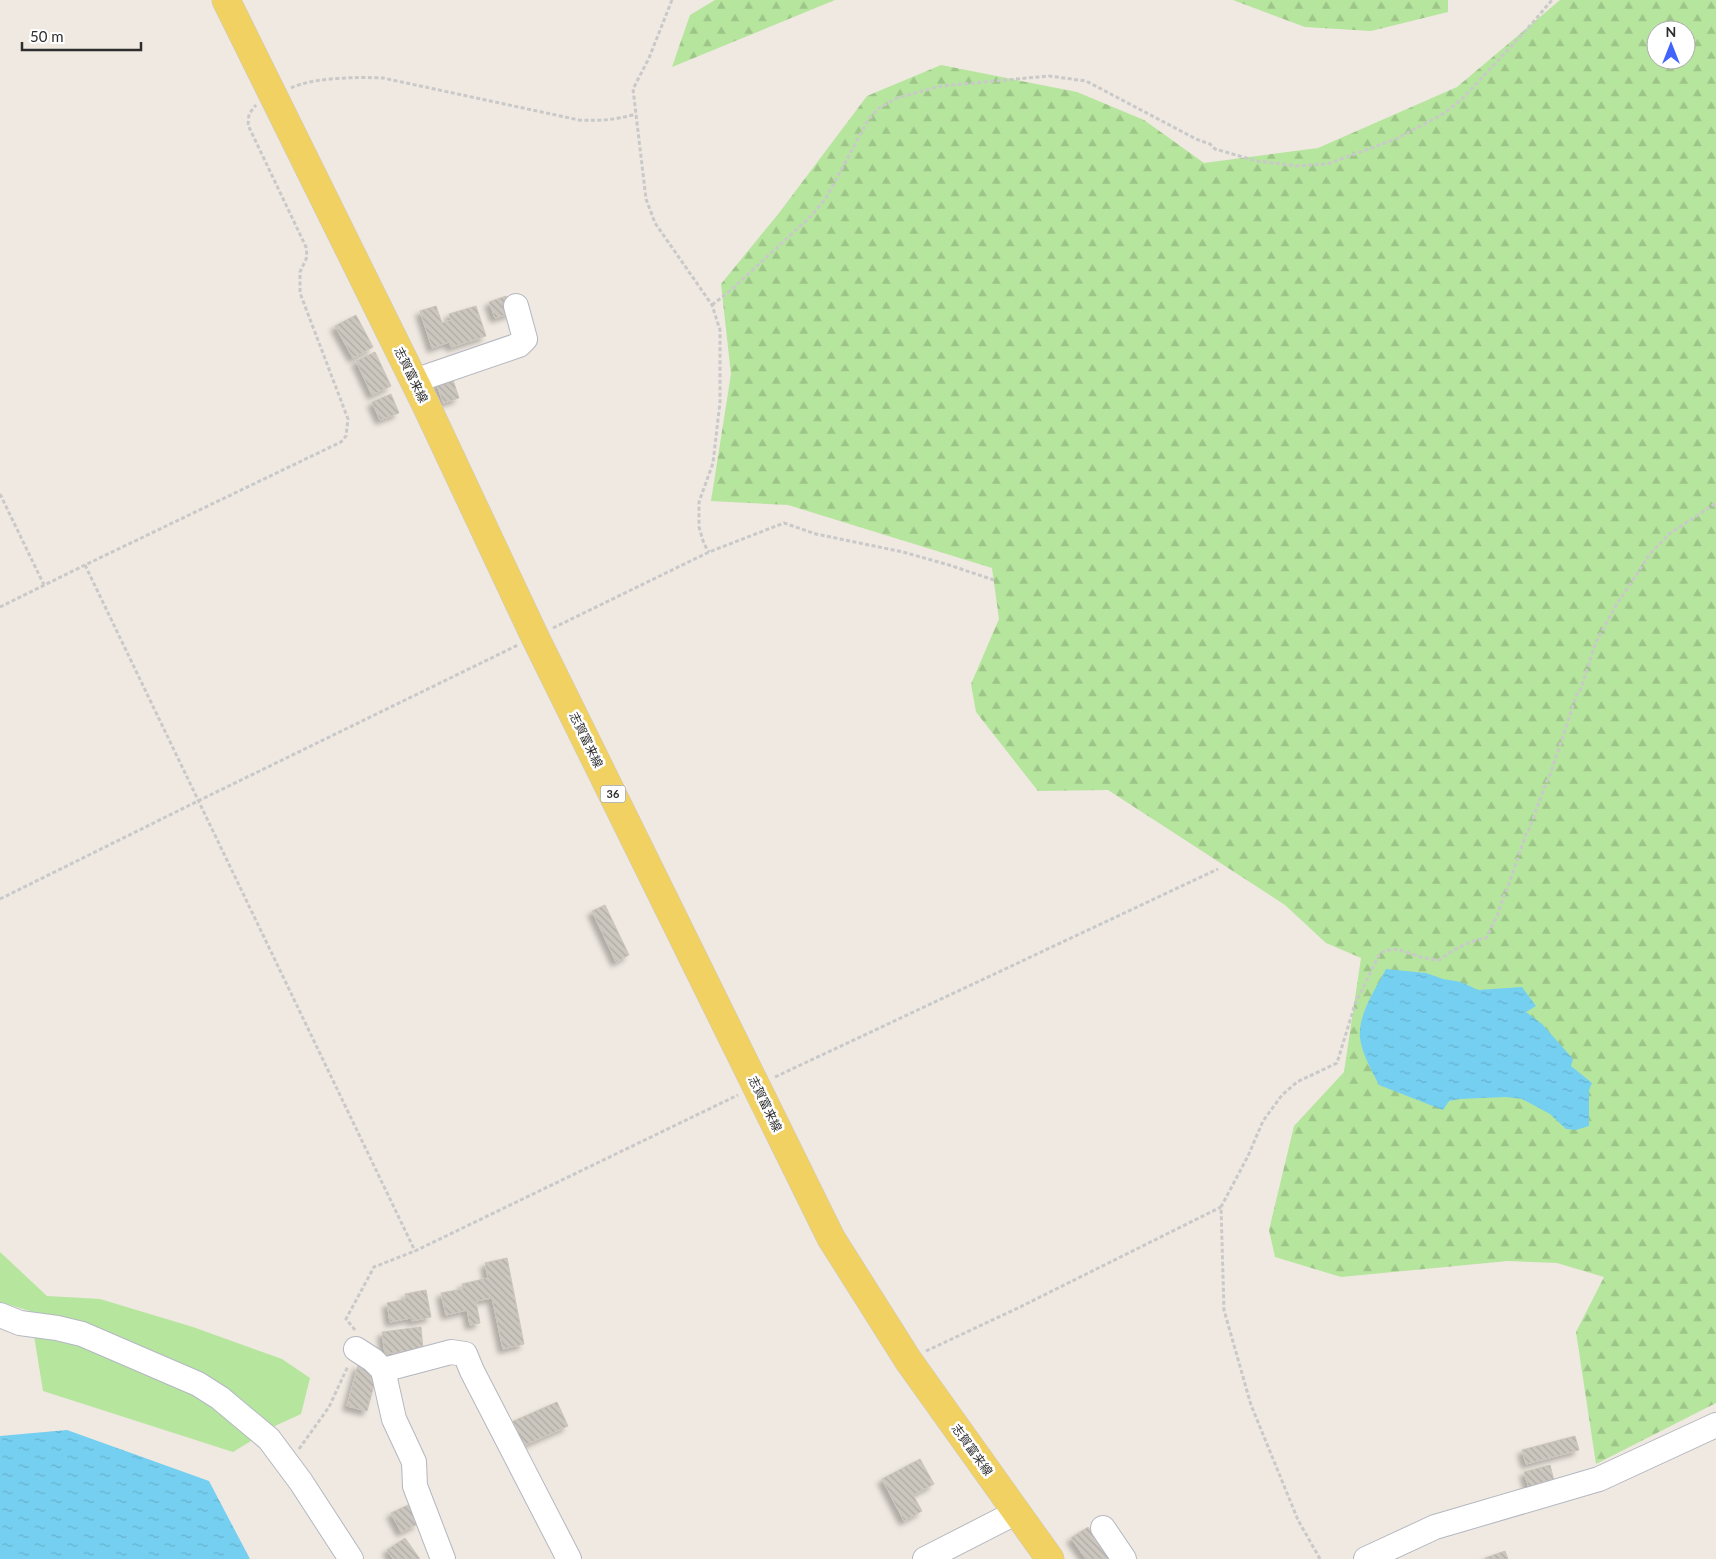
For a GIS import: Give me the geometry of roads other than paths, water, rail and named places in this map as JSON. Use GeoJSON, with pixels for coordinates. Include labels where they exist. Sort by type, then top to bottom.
{"type":"FeatureCollection","features":[{"type":"Feature","properties":{"kind":"main road","name":"志賀富来線"},"geometry":{"type":"LineString","coordinates":[[226,0],[414,381],[535,637],[831,1238],[908,1360],[1050,1559]]}},
{"type":"Feature","properties":{"kind":"street"},"geometry":{"type":"LineString","coordinates":[[414,381],[519,345],[525,339],[516,306]]}},
{"type":"Feature","properties":{"kind":"street"},"geometry":{"type":"LineString","coordinates":[[0,1315],[20,1322],[82,1334],[198,1384],[220,1398],[269,1439],[289,1464],[351,1559]]}},
{"type":"Feature","properties":{"kind":"street"},"geometry":{"type":"LineString","coordinates":[[356,1349],[373,1360],[383,1370],[394,1419],[414,1462],[415,1486],[443,1559]]}},
{"type":"Feature","properties":{"kind":"street"},"geometry":{"type":"LineString","coordinates":[[383,1370],[451,1352],[465,1354],[569,1559]]}},
{"type":"Feature","properties":{"kind":"street"},"geometry":{"type":"LineString","coordinates":[[1366,1559],[1435,1527],[1599,1479],[1716,1425]]}},
{"type":"Feature","properties":{"kind":"street"},"geometry":{"type":"LineString","coordinates":[[925,1559],[1017,1512]]}},
{"type":"Feature","properties":{"kind":"street"},"geometry":{"type":"LineString","coordinates":[[1103,1528],[1124,1559]]}},
{"type":"Feature","properties":{"kind":"water"},"geometry":{"type":"Polygon","coordinates":[[[1386,969],[1426,973],[1443,979],[1461,982],[1478,990],[1522,987],[1536,1006],[1526,1012],[1542,1024],[1573,1059],[1571,1066],[1592,1083],[1589,1090],[1589,1126],[1576,1130],[1566,1129],[1550,1114],[1522,1099],[1506,1097],[1460,1099],[1449,1101],[1443,1110],[1379,1085],[1363,1050],[1360,1029],[1364,1011],[1386,969]]]}},
{"type":"Feature","properties":{"kind":"water"},"geometry":{"type":"Polygon","coordinates":[[[67,1430],[209,1481],[250,1559],[0,1559],[0,1436],[67,1430]]]}}]}
